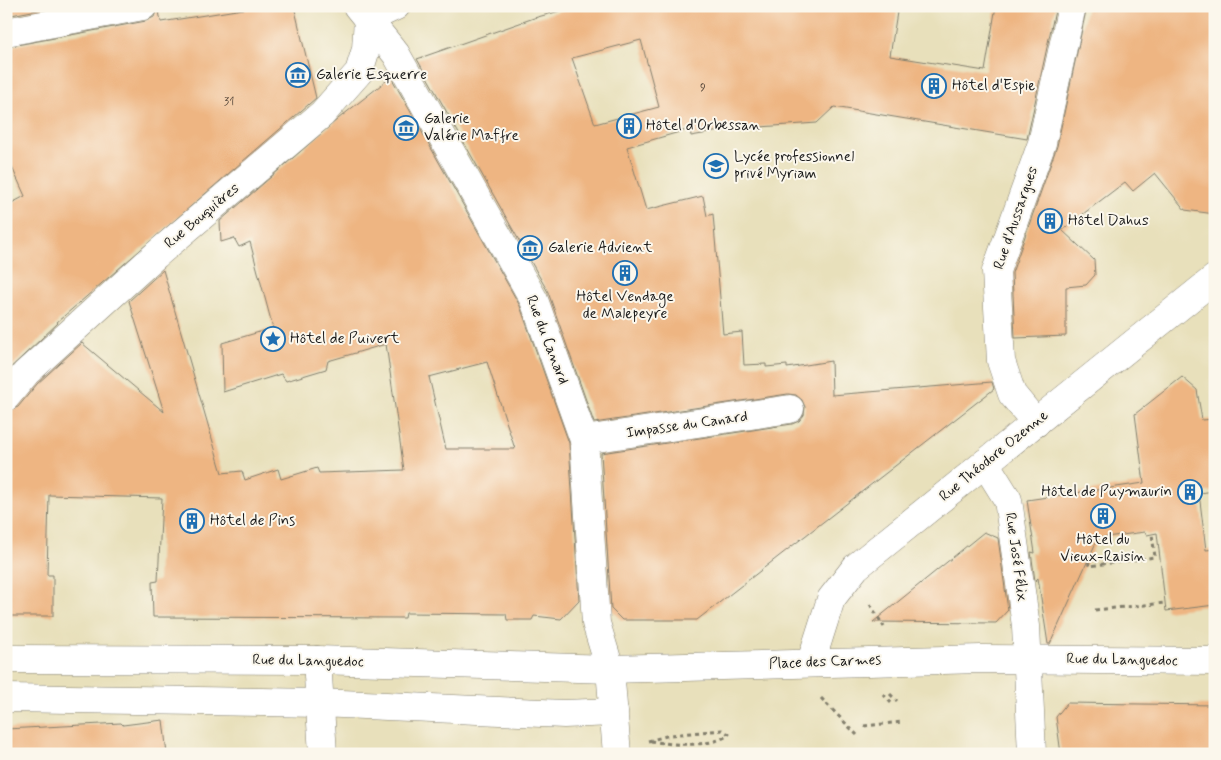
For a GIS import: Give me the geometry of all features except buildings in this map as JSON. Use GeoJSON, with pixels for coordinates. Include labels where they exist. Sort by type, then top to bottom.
{"type":"FeatureCollection","features":[{"type":"Feature","properties":{"kind":"street"},"geometry":{"type":"LineString","coordinates":[[6,32],[143,6]]}},
{"type":"Feature","properties":{"kind":"street"},"geometry":{"type":"LineString","coordinates":[[363,13],[396,6]]}},
{"type":"Feature","properties":{"kind":"street","name":"Rue d'Aussargues"},"geometry":{"type":"LineString","coordinates":[[1036,423],[1012,394],[1001,361],[996,271],[1042,143],[1072,6]]}},
{"type":"Feature","properties":{"kind":"street","name":"Rue Bouquières"},"geometry":{"type":"LineString","coordinates":[[6,397],[26,374],[156,255],[322,114],[359,72],[366,49],[363,13]]}},
{"type":"Feature","properties":{"kind":"street","name":"Rue du Canard"},"geometry":{"type":"LineString","coordinates":[[363,13],[396,54],[534,300],[584,440],[596,623],[610,668]]}},
{"type":"Feature","properties":{"kind":"street","name":"Rue Théodore Ozenne"},"geometry":{"type":"LineString","coordinates":[[811,662],[830,599],[856,566],[1215,278]]}},
{"type":"Feature","properties":{"kind":"street","name":"Impasse du Canard"},"geometry":{"type":"LineString","coordinates":[[584,440],[790,409]]}},
{"type":"Feature","properties":{"kind":"street","name":"Rue José Félix"},"geometry":{"type":"LineString","coordinates":[[985,463],[1008,500],[1029,658]]}},
{"type":"Feature","properties":{"kind":"street"},"geometry":{"type":"LineString","coordinates":[[1029,658],[1032,754]]}},
{"type":"Feature","properties":{"kind":"street","name":"Rue du Languedoc"},"geometry":{"type":"LineString","coordinates":[[1029,658],[1215,661]]}},
{"type":"Feature","properties":{"kind":"street","name":"Place des Carmes"},"geometry":{"type":"LineString","coordinates":[[610,668],[1029,658]]}},
{"type":"Feature","properties":{"kind":"street","name":"Rue du Languedoc"},"geometry":{"type":"LineString","coordinates":[[6,659],[317,660],[610,668]]}},
{"type":"Feature","properties":{"kind":"street"},"geometry":{"type":"LineString","coordinates":[[317,660],[323,754]]}},
{"type":"Feature","properties":{"kind":"street"},"geometry":{"type":"LineString","coordinates":[[610,668],[618,754]]}},
{"type":"Feature","properties":{"kind":"street"},"geometry":{"type":"LineString","coordinates":[[6,698],[319,703],[547,714],[614,712]]}},
{"type":"Feature","properties":{"kind":"path"},"geometry":{"type":"LineString","coordinates":[[1088,554],[1089,566],[1155,557],[1152,534]]}},
{"type":"Feature","properties":{"kind":"path"},"geometry":{"type":"LineString","coordinates":[[869,602],[884,627]]}},
{"type":"Feature","properties":{"kind":"path"},"geometry":{"type":"LineString","coordinates":[[1095,610],[1165,603]]}},
{"type":"Feature","properties":{"kind":"path"},"geometry":{"type":"LineString","coordinates":[[820,697],[857,735]]}},
{"type":"Feature","properties":{"kind":"path"},"geometry":{"type":"LineString","coordinates":[[864,726],[902,722]]}},
{"type":"Feature","properties":{"kind":"path"},"geometry":{"type":"LineString","coordinates":[[644,740],[671,745],[722,741],[728,734],[722,730],[670,735],[651,741]]}},
{"type":"Feature","properties":{"kind":"place","name":"Galerie Esquerre"},"geometry":{"type":"Point","coordinates":[298,75]}},
{"type":"Feature","properties":{"kind":"place","name":"Hôtel d'Espie"},"geometry":{"type":"Point","coordinates":[934,86]}},
{"type":"Feature","properties":{"kind":"place","name":"Hôtel d'Orbessan"},"geometry":{"type":"Point","coordinates":[629,126]}},
{"type":"Feature","properties":{"kind":"place","name":"Galerie Valérie Maffre"},"geometry":{"type":"Point","coordinates":[406,128]}},
{"type":"Feature","properties":{"kind":"place","name":"Lycée professionnel privé Myriam"},"geometry":{"type":"Point","coordinates":[716,166]}},
{"type":"Feature","properties":{"kind":"place","name":"Hôtel Dahus"},"geometry":{"type":"Point","coordinates":[1050,221]}},
{"type":"Feature","properties":{"kind":"place","name":"Galerie Advient"},"geometry":{"type":"Point","coordinates":[530,248]}},
{"type":"Feature","properties":{"kind":"place","name":"Hôtel Vendage de Malepeyre"},"geometry":{"type":"Point","coordinates":[625,273]}},
{"type":"Feature","properties":{"kind":"place","name":"Hôtel de Puivert"},"geometry":{"type":"Point","coordinates":[273,339]}},
{"type":"Feature","properties":{"kind":"place","name":"Hôtel de Puymaurin"},"geometry":{"type":"Point","coordinates":[1190,492]}},
{"type":"Feature","properties":{"kind":"place","name":"Hôtel du Vieux-Raisin"},"geometry":{"type":"Point","coordinates":[1103,516]}},
{"type":"Feature","properties":{"kind":"place","name":"Hôtel de Pins"},"geometry":{"type":"Point","coordinates":[192,521]}}]}
